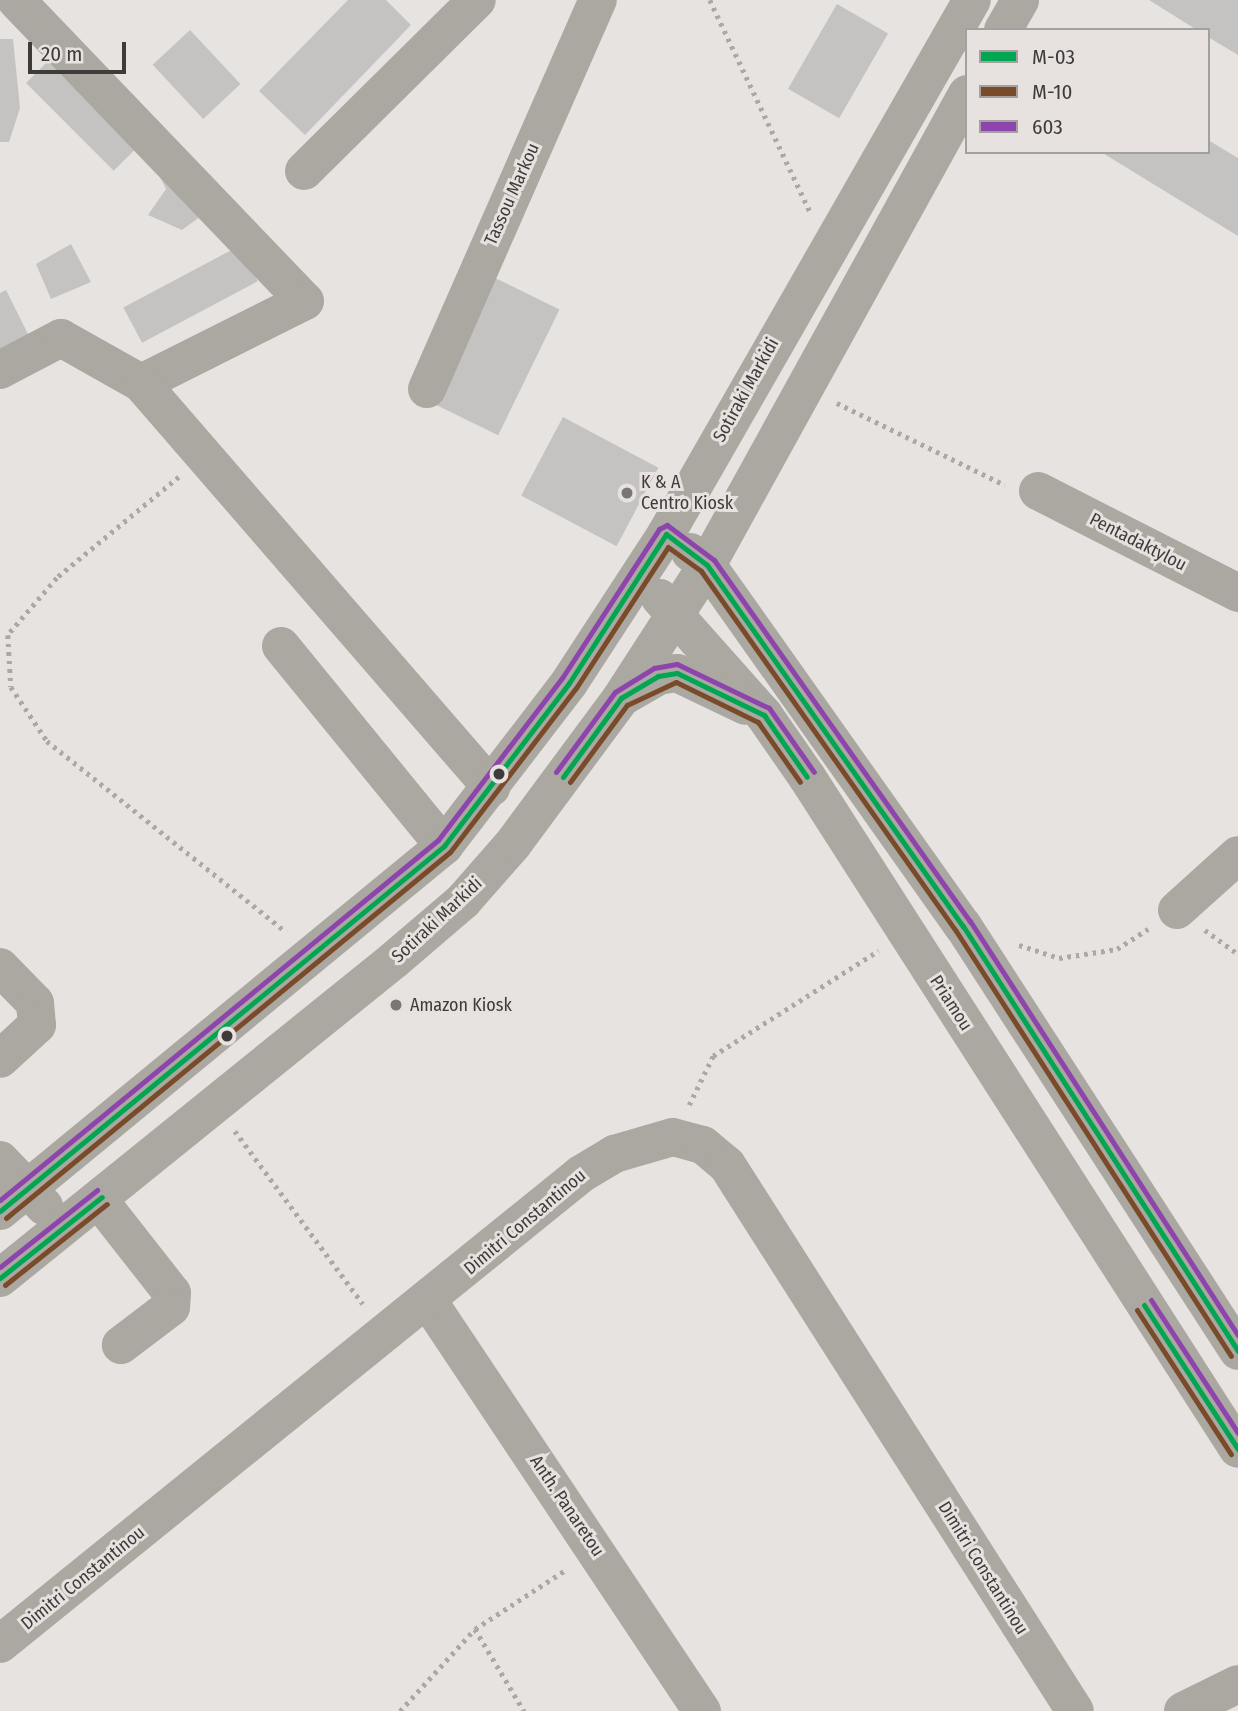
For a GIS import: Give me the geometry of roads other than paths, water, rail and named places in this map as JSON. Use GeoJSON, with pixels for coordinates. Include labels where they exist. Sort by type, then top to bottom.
{"type":"FeatureCollection","features":[{"type":"Feature","properties":{"kind":"street"},"geometry":{"type":"LineString","coordinates":[[304,171],[477,0]]}},
{"type":"Feature","properties":{"kind":"street","name":"Tassou Markou"},"geometry":{"type":"LineString","coordinates":[[427,389],[598,0]]}},
{"type":"Feature","properties":{"kind":"street","name":"Sotiraki Markidi"},"geometry":{"type":"LineString","coordinates":[[13,1200],[444,846],[491,787],[666,534],[826,247],[972,0]]}},
{"type":"Feature","properties":{"kind":"street"},"geometry":{"type":"LineString","coordinates":[[1004,28],[1020,0]]}},
{"type":"Feature","properties":{"kind":"street"},"geometry":{"type":"LineString","coordinates":[[15,1],[305,301],[141,383]]}},
{"type":"Feature","properties":{"kind":"street","name":"Sotiraki Markidi"},"geometry":{"type":"LineString","coordinates":[[0,1278],[66,1227],[463,901],[513,844],[621,698],[707,565],[802,386],[965,98]]}},
{"type":"Feature","properties":{"kind":"street"},"geometry":{"type":"LineString","coordinates":[[0,370],[61,338],[141,383],[491,787]]}},
{"type":"Feature","properties":{"kind":"street","name":"Pentadaktylou"},"geometry":{"type":"LineString","coordinates":[[1038,491],[1238,593]]}},
{"type":"Feature","properties":{"kind":"street"},"geometry":{"type":"LineString","coordinates":[[666,534],[707,565],[963,926],[1232,1328]]}},
{"type":"Feature","properties":{"kind":"street","name":"Priamou"},"geometry":{"type":"LineString","coordinates":[[637,579],[678,612],[764,715],[1238,1449]]}},
{"type":"Feature","properties":{"kind":"street"},"geometry":{"type":"LineString","coordinates":[[281,646],[444,846]]}},
{"type":"Feature","properties":{"kind":"street"},"geometry":{"type":"LineString","coordinates":[[621,698],[650,679],[677,673],[764,715]]}},
{"type":"Feature","properties":{"kind":"street"},"geometry":{"type":"LineString","coordinates":[[1177,910],[1238,855]]}},
{"type":"Feature","properties":{"kind":"street"},"geometry":{"type":"LineString","coordinates":[[0,967],[35,1003],[37,1025],[0,1059]]}},
{"type":"Feature","properties":{"kind":"street","name":"Dimitri Constantinou"},"geometry":{"type":"LineString","coordinates":[[0,1644],[429,1302],[581,1174],[625,1150],[673,1137],[703,1145],[727,1165],[1074,1711]]}},
{"type":"Feature","properties":{"kind":"street"},"geometry":{"type":"LineString","coordinates":[[0,1160],[13,1200],[66,1227]]}},
{"type":"Feature","properties":{"kind":"street"},"geometry":{"type":"LineString","coordinates":[[99,1200],[172,1293],[171,1307],[121,1345]]}},
{"type":"Feature","properties":{"kind":"street","name":"Anth. Panaretou"},"geometry":{"type":"LineString","coordinates":[[429,1302],[597,1549],[702,1711]]}},
{"type":"Feature","properties":{"kind":"street"},"geometry":{"type":"LineString","coordinates":[[1183,1711],[1238,1684]]}},
{"type":"Feature","properties":{"kind":"place","name":"K & A Centro Kiosk"},"geometry":{"type":"Point","coordinates":[627,493]}},
{"type":"Feature","properties":{"kind":"place","name":"Amazon Kiosk"},"geometry":{"type":"Point","coordinates":[396,1005]}}]}
